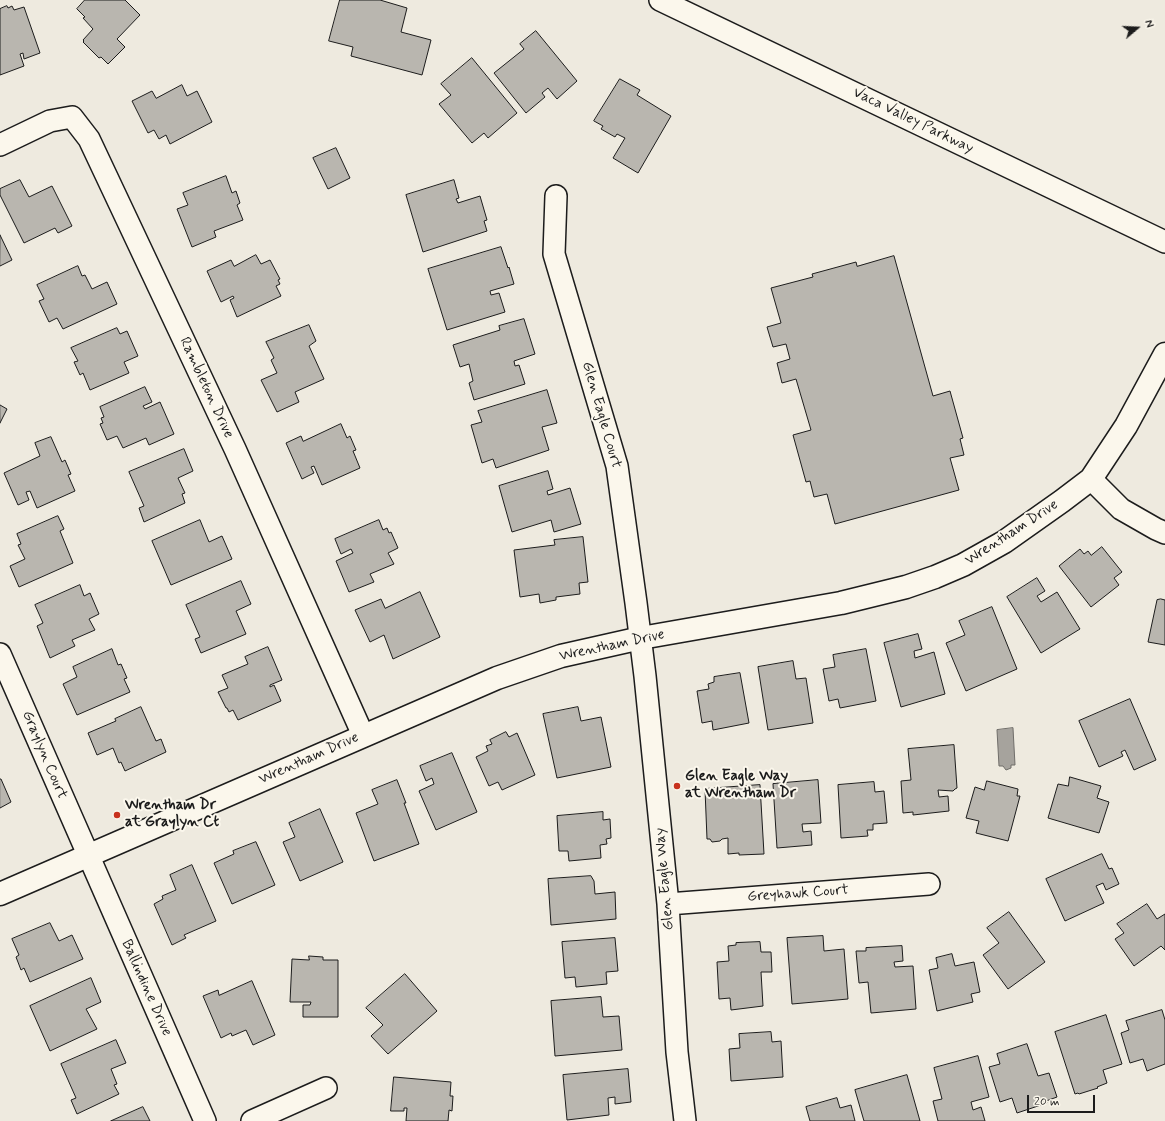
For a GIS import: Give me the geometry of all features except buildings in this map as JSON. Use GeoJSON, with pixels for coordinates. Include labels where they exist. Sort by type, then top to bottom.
{"type":"FeatureCollection","features":[{"type":"Feature","properties":{"kind":"street","name":"Vaca Valley Parkway"},"geometry":{"type":"LineString","coordinates":[[660,0],[1165,242]]}},
{"type":"Feature","properties":{"kind":"street","name":"Rambleton Drive"},"geometry":{"type":"LineString","coordinates":[[0,145],[50,121],[72,117],[89,139],[235,449],[363,735]]}},
{"type":"Feature","properties":{"kind":"street","name":"Glen Eagle Court"},"geometry":{"type":"LineString","coordinates":[[556,196],[554,254],[616,466],[641,638]]}},
{"type":"Feature","properties":{"kind":"street","name":"Wrentham Drive"},"geometry":{"type":"LineString","coordinates":[[0,894],[504,675],[561,656],[641,638],[841,603],[906,586],[934,577],[963,565],[1004,542],[1062,502],[1091,479],[1126,426],[1165,354]]}},
{"type":"Feature","properties":{"kind":"street"},"geometry":{"type":"LineString","coordinates":[[1091,479],[1121,509],[1156,530],[1165,533]]}},
{"type":"Feature","properties":{"kind":"street","name":"Glen Eagle Way"},"geometry":{"type":"LineString","coordinates":[[641,638],[668,904],[677,1052],[685,1121]]}},
{"type":"Feature","properties":{"kind":"street","name":"Graylyn Court"},"geometry":{"type":"LineString","coordinates":[[0,654],[88,856]]}},
{"type":"Feature","properties":{"kind":"street","name":"Ballindine Drive"},"geometry":{"type":"LineString","coordinates":[[88,856],[205,1121]]}},
{"type":"Feature","properties":{"kind":"street","name":"Greyhawk Court"},"geometry":{"type":"LineString","coordinates":[[668,904],[929,884]]}},
{"type":"Feature","properties":{"kind":"street"},"geometry":{"type":"LineString","coordinates":[[252,1121],[326,1088]]}},
{"type":"Feature","properties":{"kind":"shaded area"},"geometry":{"type":"Polygon","coordinates":[[[1013,728],[1015,765],[1011,765],[1011,768],[1006,770],[1003,766],[999,766],[997,730],[1013,728]]]}},
{"type":"Feature","properties":{"kind":"place","name":"Glen Eagle Way at Wrentham Dr"},"geometry":{"type":"Point","coordinates":[677,786]}},
{"type":"Feature","properties":{"kind":"place","name":"Wrentham Dr at Graylyn Ct"},"geometry":{"type":"Point","coordinates":[117,815]}}]}
